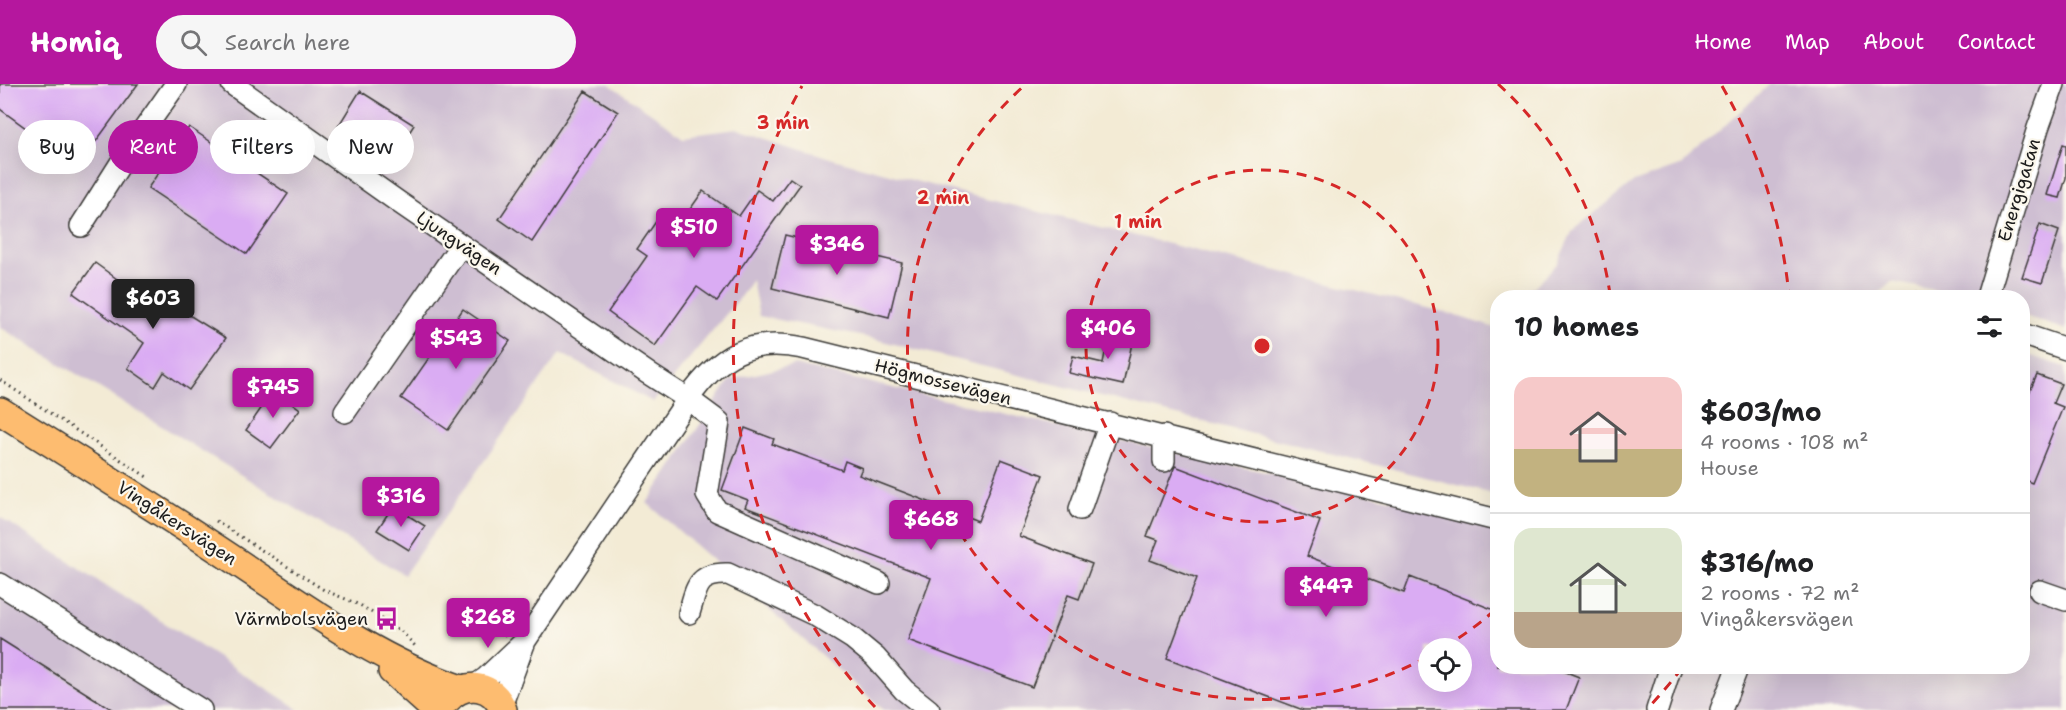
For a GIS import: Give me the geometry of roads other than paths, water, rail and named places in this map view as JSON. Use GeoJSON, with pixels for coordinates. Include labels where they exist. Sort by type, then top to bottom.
{"type":"FeatureCollection","features":[{"type":"Feature","properties":{"kind":"main road","name":"Vingåkersvägen"},"geometry":{"type":"LineString","coordinates":[[0,411],[178,523],[352,638],[430,679],[489,692],[502,708]]}},
{"type":"Feature","properties":{"kind":"main road","name":"Vingåkersvägen"},"geometry":{"type":"LineString","coordinates":[[352,638],[435,710]]}},
{"type":"Feature","properties":{"kind":"main road"},"geometry":{"type":"LineString","coordinates":[[443,710],[447,700],[467,688]]}},
{"type":"Feature","properties":{"kind":"street"},"geometry":{"type":"LineString","coordinates":[[81,226],[124,158],[176,84]]}},
{"type":"Feature","properties":{"kind":"street","name":"Ljungvägen"},"geometry":{"type":"LineString","coordinates":[[232,84],[719,422],[707,495],[717,511],[879,583]]}},
{"type":"Feature","properties":{"kind":"street","name":"Energigatan"},"geometry":{"type":"LineString","coordinates":[[1989,290],[2038,128],[2054,84]]}},
{"type":"Feature","properties":{"kind":"street"},"geometry":{"type":"LineString","coordinates":[[345,412],[461,245]]}},
{"type":"Feature","properties":{"kind":"street"},"geometry":{"type":"LineString","coordinates":[[2030,337],[2066,349]]}},
{"type":"Feature","properties":{"kind":"street","name":"Högmossevägen"},"geometry":{"type":"LineString","coordinates":[[467,688],[486,678],[525,641],[700,382],[737,352],[755,346],[785,344],[1490,518]]}},
{"type":"Feature","properties":{"kind":"street"},"geometry":{"type":"LineString","coordinates":[[1080,510],[1110,423]]}},
{"type":"Feature","properties":{"kind":"street"},"geometry":{"type":"LineString","coordinates":[[1164,436],[1164,461]]}},
{"type":"Feature","properties":{"kind":"street"},"geometry":{"type":"LineString","coordinates":[[689,613],[698,584],[713,573],[728,574],[815,615],[852,638],[875,657],[904,690],[928,710]]}},
{"type":"Feature","properties":{"kind":"street"},"geometry":{"type":"LineString","coordinates":[[0,584],[201,710]]}},
{"type":"Feature","properties":{"kind":"street"},"geometry":{"type":"LineString","coordinates":[[2040,591],[2066,600]]}},
{"type":"Feature","properties":{"kind":"street","name":"Högmossevägen"},"geometry":{"type":"LineString","coordinates":[[502,708],[525,641]]}},
{"type":"Feature","properties":{"kind":"street"},"geometry":{"type":"LineString","coordinates":[[1657,710],[1668,674]]}},
{"type":"Feature","properties":{"kind":"street"},"geometry":{"type":"LineString","coordinates":[[1721,710],[1735,674]]}},
{"type":"Feature","properties":{"kind":"place","name":"Värmbolsvägen"},"geometry":{"type":"Point","coordinates":[386,619]}}]}
